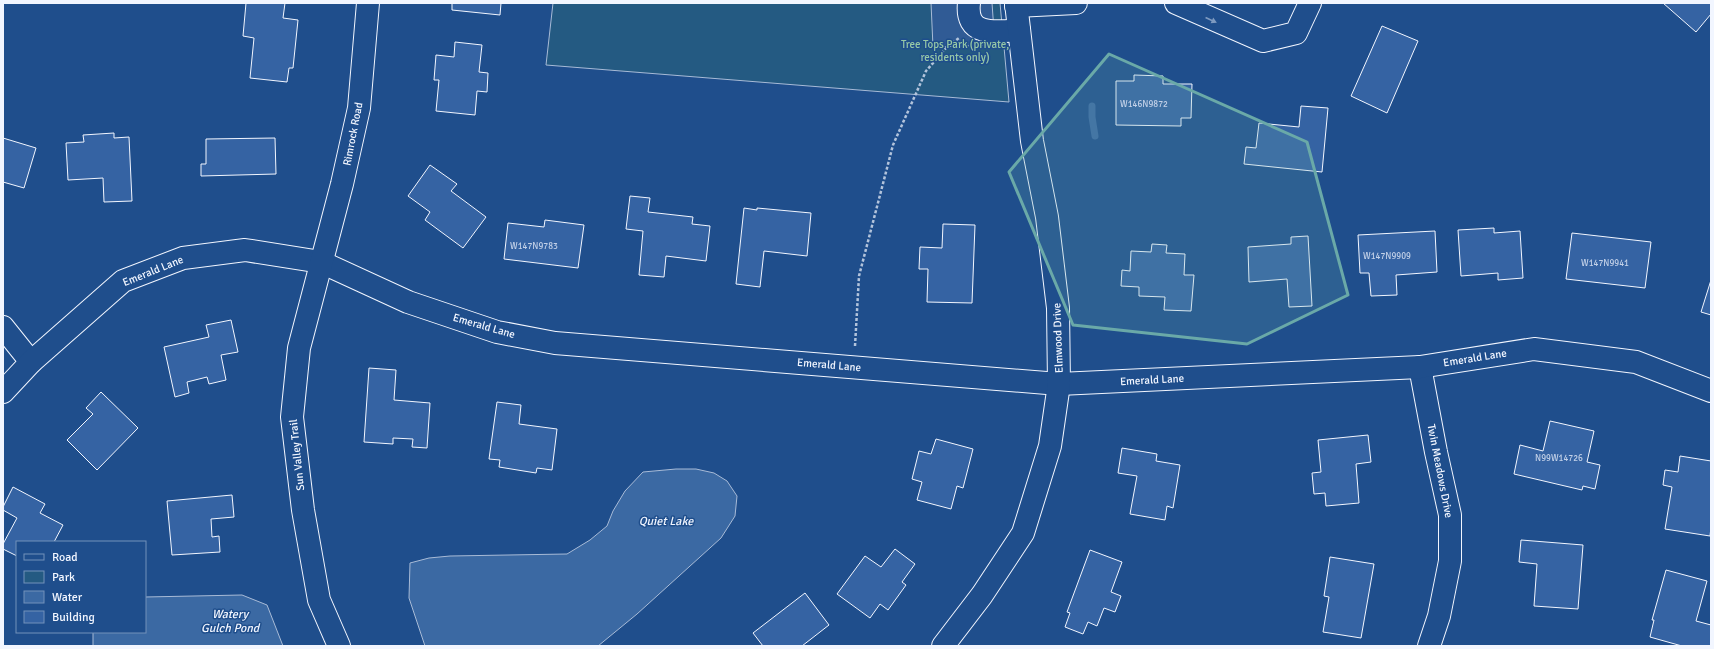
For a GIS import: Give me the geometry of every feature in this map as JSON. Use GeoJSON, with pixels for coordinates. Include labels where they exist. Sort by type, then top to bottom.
{"type":"FeatureCollection","features":[{"type":"Feature","properties":{"kind":"street","name":"Rimrock Road"},"geometry":{"type":"LineString","coordinates":[[321,262],[342,184],[359,108],[368,3]]}},
{"type":"Feature","properties":{"kind":"street"},"geometry":{"type":"LineString","coordinates":[[969,3],[970,20],[984,29],[1019,30]]}},
{"type":"Feature","properties":{"kind":"street"},"geometry":{"type":"LineString","coordinates":[[1016,4],[1076,3]]}},
{"type":"Feature","properties":{"kind":"street"},"geometry":{"type":"LineString","coordinates":[[1176,3],[1263,41],[1296,33],[1310,3]]}},
{"type":"Feature","properties":{"kind":"street","name":"Elmwood Drive"},"geometry":{"type":"LineString","coordinates":[[943,646],[982,595],[1023,533],[1050,446],[1059,384],[1058,308],[1047,217],[1032,141],[1016,4]]}},
{"type":"Feature","properties":{"kind":"street","name":"Emerald Lane"},"geometry":{"type":"LineString","coordinates":[[3,392],[31,362],[123,281],[183,258],[245,250],[321,262],[408,302],[497,332],[555,343],[1059,384],[1420,367],[1534,349],[1636,362],[1711,391]]}},
{"type":"Feature","properties":{"kind":"street","name":"Sun Valley Trail"},"geometry":{"type":"LineString","coordinates":[[321,262],[300,348],[292,417],[303,510],[319,600],[339,646]]}},
{"type":"Feature","properties":{"kind":"street"},"geometry":{"type":"LineString","coordinates":[[3,326],[31,362]]}},
{"type":"Feature","properties":{"kind":"street","name":"Twin Meadows Drive"},"geometry":{"type":"LineString","coordinates":[[1420,367],[1450,515],[1450,561],[1440,616],[1429,646]]}},
{"type":"Feature","properties":{"kind":"path"},"geometry":{"type":"LineString","coordinates":[[854,367],[859,276],[893,144],[926,71],[947,47],[984,29]]}},
{"type":"Feature","properties":{"kind":"highlighted area"},"geometry":{"type":"Polygon","coordinates":[[[1109,54],[1307,142],[1348,295],[1247,344],[1073,325],[1009,172],[1109,54]]]}},
{"type":"Feature","properties":{"kind":"green space","name":"Tree Tops Park (private, residents only)"},"geometry":{"type":"Polygon","coordinates":[[[553,3],[1000,3],[1009,102],[546,65],[553,3]]]}},
{"type":"Feature","properties":{"kind":"shaded area"},"geometry":{"type":"Polygon","coordinates":[[[931,3],[992,3],[995,45],[933,47],[931,3]]]}},
{"type":"Feature","properties":{"kind":"water","name":"Quiet Lake"},"geometry":{"type":"Polygon","coordinates":[[[696,469],[714,473],[727,481],[737,496],[735,516],[721,538],[637,614],[598,646],[425,646],[409,598],[410,563],[429,558],[450,556],[567,554],[590,540],[607,526],[613,511],[625,491],[643,472],[696,469]]]}},
{"type":"Feature","properties":{"kind":"water","name":"Watery Gulch Pond"},"geometry":{"type":"Polygon","coordinates":[[[242,595],[267,605],[283,646],[93,646],[93,633],[146,633],[146,597],[242,595]]]}},
{"type":"Feature","properties":{"kind":"building"},"geometry":{"type":"Polygon","coordinates":[[[246,3],[285,3],[283,18],[298,20],[293,68],[289,68],[287,82],[250,78],[254,38],[243,36],[246,3]]]}},
{"type":"Feature","properties":{"kind":"building"},"geometry":{"type":"Polygon","coordinates":[[[452,3],[501,3],[500,15],[452,10],[452,3]]]}},
{"type":"Feature","properties":{"kind":"building"},"geometry":{"type":"Polygon","coordinates":[[[1663,3],[1711,3],[1711,14],[1696,32],[1663,3]]]}},
{"type":"Feature","properties":{"kind":"building"},"geometry":{"type":"Polygon","coordinates":[[[1382,26],[1418,41],[1387,113],[1351,96],[1382,26]]]}},
{"type":"Feature","properties":{"kind":"building"},"geometry":{"type":"Polygon","coordinates":[[[455,42],[482,45],[479,72],[488,73],[487,92],[477,91],[475,115],[436,111],[439,80],[434,80],[436,55],[454,57],[455,42]]]}},
{"type":"Feature","properties":{"kind":"building"},"geometry":{"type":"Polygon","coordinates":[[[1134,75],[1163,76],[1163,84],[1192,84],[1191,118],[1181,118],[1181,126],[1116,125],[1116,81],[1134,81],[1134,75]]]}},
{"type":"Feature","properties":{"kind":"building"},"geometry":{"type":"Polygon","coordinates":[[[1301,106],[1328,108],[1322,172],[1244,164],[1246,147],[1256,148],[1259,123],[1299,127],[1301,106]]]}},
{"type":"Feature","properties":{"kind":"building"},"geometry":{"type":"Polygon","coordinates":[[[114,133],[114,138],[129,137],[132,201],[104,202],[103,178],[68,180],[66,143],[84,142],[83,135],[114,133]]]}},
{"type":"Feature","properties":{"kind":"building"},"geometry":{"type":"Polygon","coordinates":[[[3,138],[36,148],[24,188],[3,182],[3,138]]]}},
{"type":"Feature","properties":{"kind":"building"},"geometry":{"type":"Polygon","coordinates":[[[275,138],[276,174],[201,176],[201,164],[206,164],[206,139],[275,138]]]}},
{"type":"Feature","properties":{"kind":"building"},"geometry":{"type":"Polygon","coordinates":[[[430,165],[457,184],[451,191],[486,217],[463,248],[425,220],[430,212],[408,196],[430,165]]]}},
{"type":"Feature","properties":{"kind":"building"},"geometry":{"type":"Polygon","coordinates":[[[630,196],[650,198],[648,212],[693,217],[692,224],[710,226],[706,261],[666,256],[664,277],[639,275],[643,231],[626,229],[630,196]]]}},
{"type":"Feature","properties":{"kind":"building"},"geometry":{"type":"Polygon","coordinates":[[[744,208],[811,213],[807,256],[764,251],[760,287],[736,284],[744,208]]]}},
{"type":"Feature","properties":{"kind":"building"},"geometry":{"type":"Polygon","coordinates":[[[545,220],[584,225],[578,268],[504,259],[508,223],[544,227],[545,220]]]}},
{"type":"Feature","properties":{"kind":"building"},"geometry":{"type":"Polygon","coordinates":[[[943,224],[975,225],[972,303],[927,302],[928,269],[919,269],[920,247],[942,248],[943,224]]]}},
{"type":"Feature","properties":{"kind":"building"},"geometry":{"type":"Polygon","coordinates":[[[1494,228],[1494,233],[1520,231],[1523,278],[1498,280],[1498,273],[1461,276],[1458,230],[1494,228]]]}},
{"type":"Feature","properties":{"kind":"building"},"geometry":{"type":"Polygon","coordinates":[[[1435,231],[1437,272],[1396,275],[1397,295],[1371,296],[1369,273],[1360,273],[1358,235],[1435,231]]]}},
{"type":"Feature","properties":{"kind":"building"},"geometry":{"type":"Polygon","coordinates":[[[1572,233],[1651,242],[1645,288],[1566,279],[1572,233]]]}},
{"type":"Feature","properties":{"kind":"building"},"geometry":{"type":"Polygon","coordinates":[[[1308,236],[1312,306],[1289,307],[1287,279],[1249,282],[1248,247],[1291,244],[1291,237],[1308,236]]]}},
{"type":"Feature","properties":{"kind":"building"},"geometry":{"type":"Polygon","coordinates":[[[1152,244],[1167,245],[1166,253],[1185,254],[1184,275],[1194,275],[1191,311],[1164,310],[1165,297],[1139,296],[1139,287],[1121,286],[1122,270],[1130,271],[1131,251],[1151,252],[1152,244]]]}},
{"type":"Feature","properties":{"kind":"building"},"geometry":{"type":"Polygon","coordinates":[[[1711,280],[1711,315],[1701,312],[1711,280]]]}},
{"type":"Feature","properties":{"kind":"building"},"geometry":{"type":"Polygon","coordinates":[[[231,320],[238,352],[221,355],[226,380],[209,384],[207,377],[187,382],[189,393],[175,397],[164,347],[209,337],[206,325],[231,320]]]}},
{"type":"Feature","properties":{"kind":"building"},"geometry":{"type":"Polygon","coordinates":[[[369,368],[396,370],[394,400],[430,403],[427,448],[412,447],[413,439],[393,438],[393,444],[364,442],[369,368]]]}},
{"type":"Feature","properties":{"kind":"building"},"geometry":{"type":"Polygon","coordinates":[[[101,392],[138,428],[97,470],[67,440],[93,414],[86,408],[101,392]]]}},
{"type":"Feature","properties":{"kind":"building"},"geometry":{"type":"Polygon","coordinates":[[[497,402],[521,405],[519,424],[557,429],[552,470],[537,468],[536,473],[499,467],[500,460],[489,459],[497,402]]]}},
{"type":"Feature","properties":{"kind":"building"},"geometry":{"type":"Polygon","coordinates":[[[1550,421],[1594,431],[1587,462],[1600,465],[1595,489],[1583,486],[1582,490],[1514,474],[1520,445],[1543,451],[1550,421]]]}},
{"type":"Feature","properties":{"kind":"building"},"geometry":{"type":"Polygon","coordinates":[[[1368,435],[1371,462],[1356,464],[1359,503],[1326,506],[1325,493],[1314,494],[1312,473],[1321,472],[1318,440],[1368,435]]]}},
{"type":"Feature","properties":{"kind":"building"},"geometry":{"type":"Polygon","coordinates":[[[936,439],[973,449],[963,488],[957,486],[951,509],[917,500],[922,482],[912,479],[919,451],[931,454],[936,439]]]}},
{"type":"Feature","properties":{"kind":"building"},"geometry":{"type":"Polygon","coordinates":[[[1122,448],[1157,454],[1156,461],[1180,465],[1173,508],[1167,506],[1165,520],[1130,514],[1137,476],[1118,473],[1122,448]]]}},
{"type":"Feature","properties":{"kind":"building"},"geometry":{"type":"Polygon","coordinates":[[[1680,456],[1711,461],[1710,536],[1665,529],[1672,487],[1663,485],[1665,470],[1678,472],[1680,456]]]}},
{"type":"Feature","properties":{"kind":"building"},"geometry":{"type":"Polygon","coordinates":[[[13,487],[45,504],[40,513],[63,525],[55,541],[16,541],[16,556],[3,549],[3,544],[17,518],[3,510],[13,487]]]}},
{"type":"Feature","properties":{"kind":"building"},"geometry":{"type":"Polygon","coordinates":[[[232,495],[234,517],[211,519],[212,537],[219,536],[220,552],[172,555],[167,501],[232,495]]]}},
{"type":"Feature","properties":{"kind":"building"},"geometry":{"type":"Polygon","coordinates":[[[1521,540],[1583,545],[1578,609],[1534,606],[1537,564],[1519,562],[1521,540]]]}},
{"type":"Feature","properties":{"kind":"building"},"geometry":{"type":"Polygon","coordinates":[[[895,549],[915,564],[902,582],[906,585],[888,610],[880,604],[870,618],[837,594],[865,556],[881,567],[895,549]]]}},
{"type":"Feature","properties":{"kind":"building"},"geometry":{"type":"Polygon","coordinates":[[[1090,550],[1122,562],[1111,592],[1121,596],[1115,612],[1104,608],[1097,626],[1088,622],[1083,634],[1065,627],[1070,613],[1067,612],[1090,550]]]}},
{"type":"Feature","properties":{"kind":"building"},"geometry":{"type":"Polygon","coordinates":[[[1330,557],[1374,564],[1361,638],[1323,632],[1329,597],[1324,596],[1330,557]]]}},
{"type":"Feature","properties":{"kind":"building"},"geometry":{"type":"Polygon","coordinates":[[[1666,570],[1707,581],[1696,621],[1711,625],[1711,646],[1682,646],[1650,637],[1654,620],[1652,620],[1666,570]]]}},
{"type":"Feature","properties":{"kind":"building"},"geometry":{"type":"Polygon","coordinates":[[[805,593],[829,625],[802,646],[763,646],[753,633],[805,593]]]}},
{"type":"Feature","properties":{"kind":"waterway"},"geometry":{"type":"LineString","coordinates":[[1092,106],[1095,136]]}}]}
